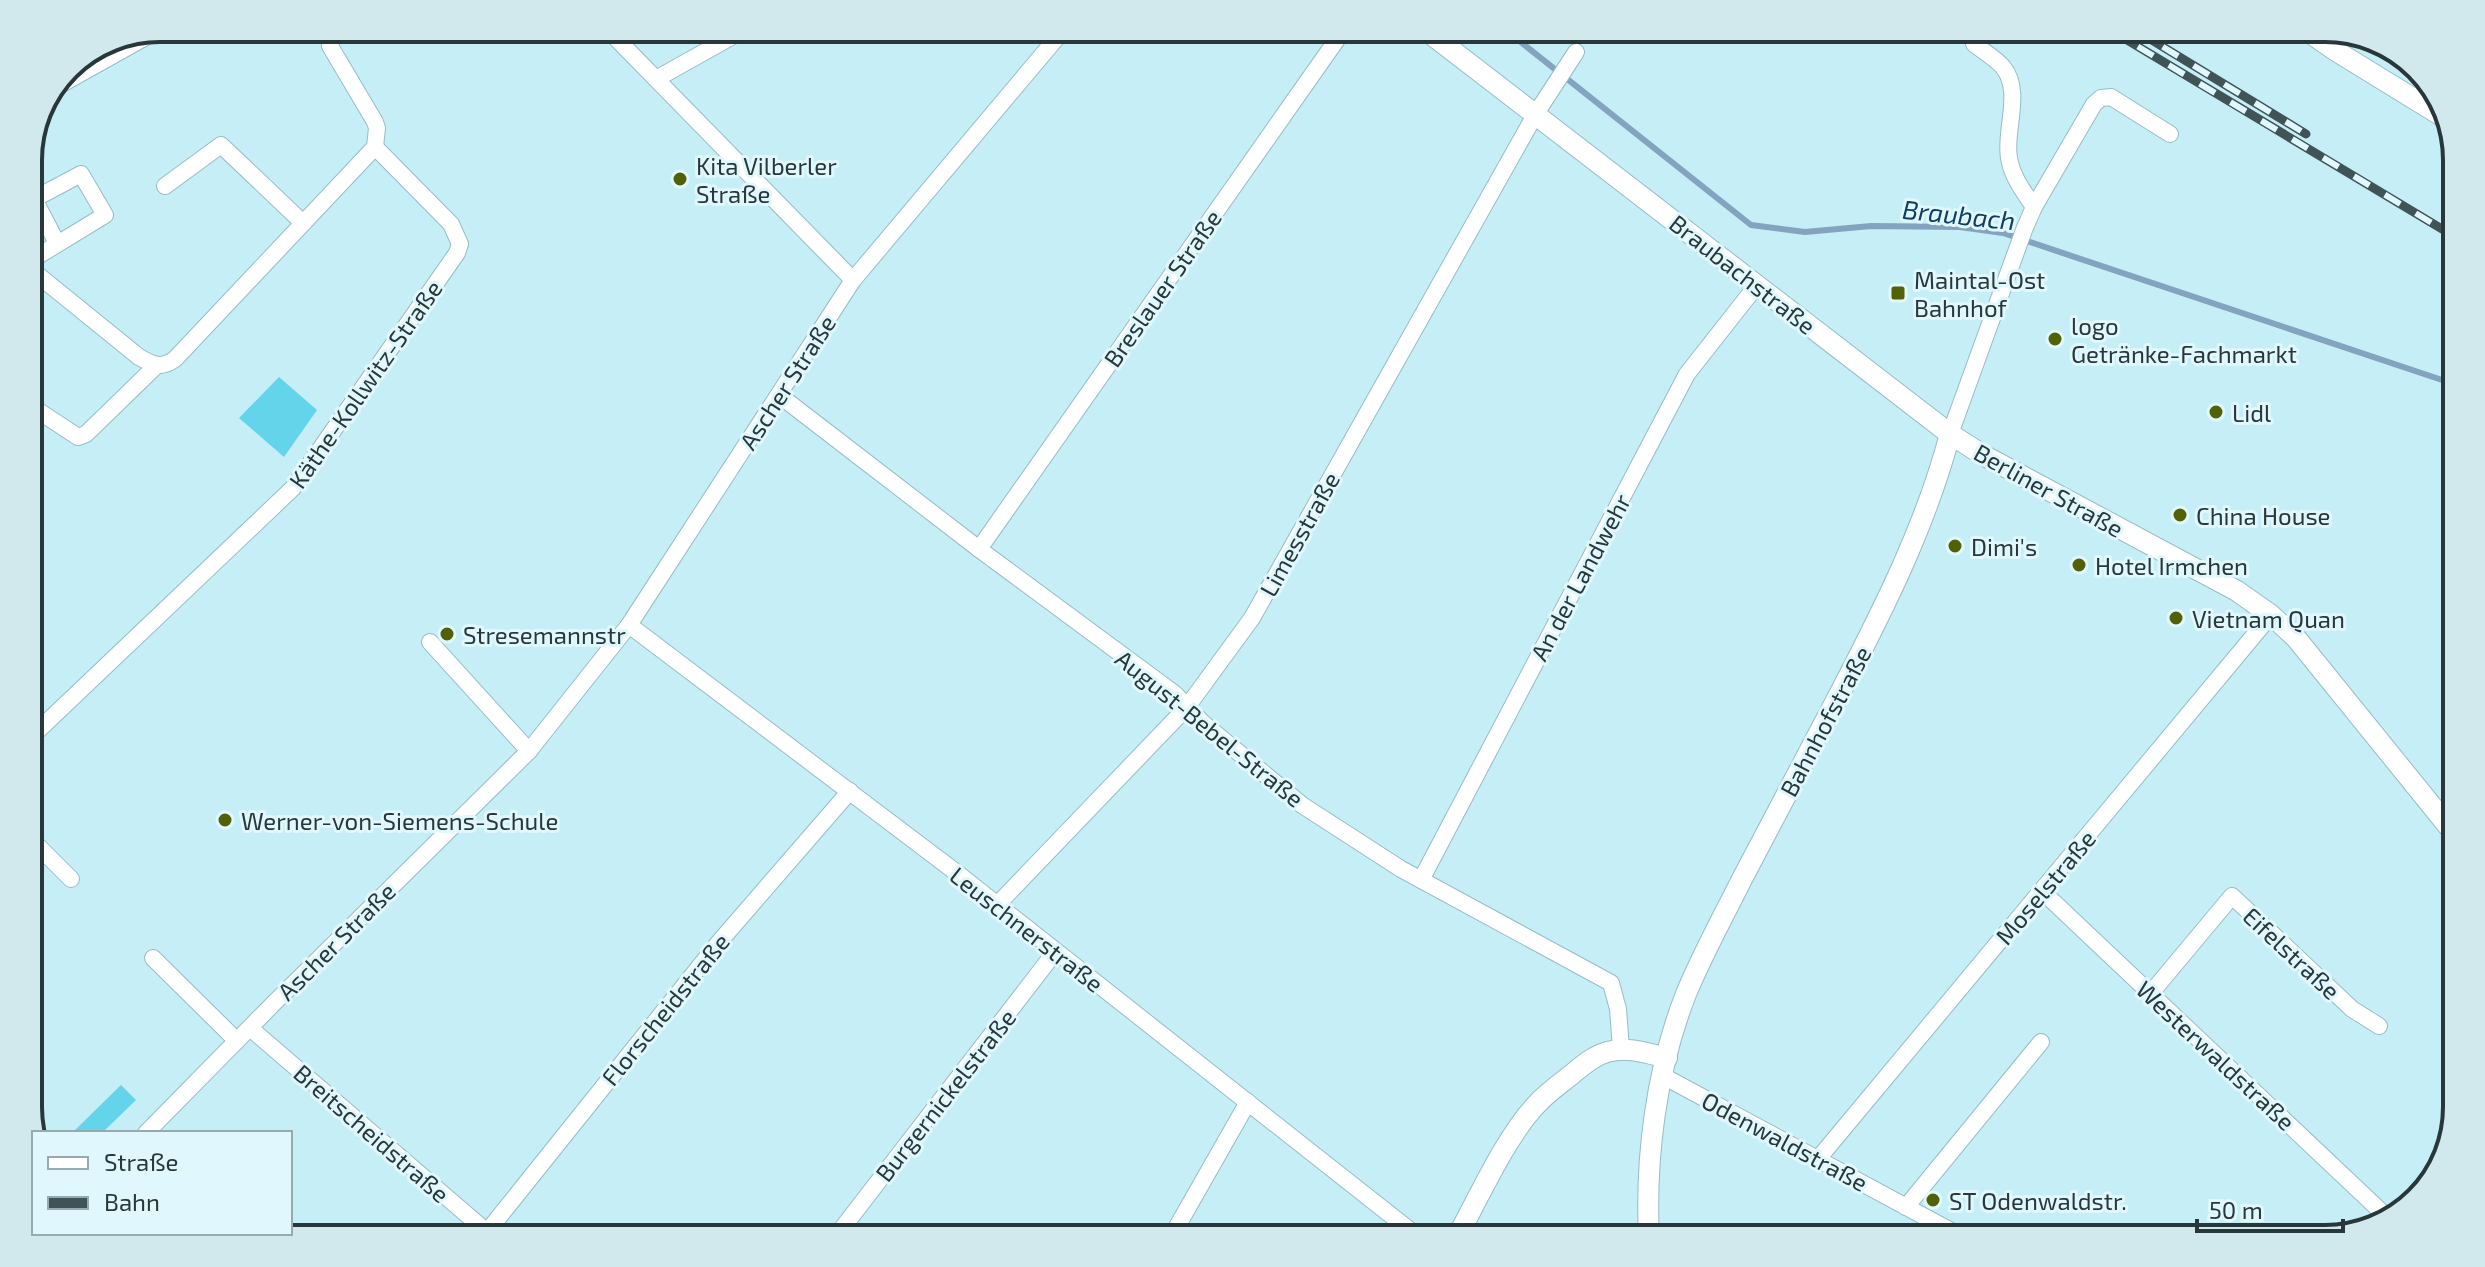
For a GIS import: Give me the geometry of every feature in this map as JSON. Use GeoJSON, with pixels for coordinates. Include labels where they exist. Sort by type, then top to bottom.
{"type":"FeatureCollection","features":[{"type":"Feature","properties":{"kind":"street"},"geometry":{"type":"LineString","coordinates":[[42,276],[139,357],[157,365],[165,365],[175,359],[375,147],[375,122],[330,46],[331,42]]}},
{"type":"Feature","properties":{"kind":"street"},"geometry":{"type":"LineString","coordinates":[[620,42],[853,280]]}},
{"type":"Feature","properties":{"kind":"street"},"geometry":{"type":"LineString","coordinates":[[656,79],[722,42]]}},
{"type":"Feature","properties":{"kind":"street","name":"Ascher Straße"},"geometry":{"type":"LineString","coordinates":[[148,1131],[529,751],[629,625],[853,280],[1053,42]]}},
{"type":"Feature","properties":{"kind":"street","name":"Breslauer Straße"},"geometry":{"type":"LineString","coordinates":[[979,549],[1335,42]]}},
{"type":"Feature","properties":{"kind":"street","name":"Braubachstraße"},"geometry":{"type":"LineString","coordinates":[[1441,42],[1950,434]]}},
{"type":"Feature","properties":{"kind":"street"},"geometry":{"type":"LineString","coordinates":[[2323,42],[2432,110]]}},
{"type":"Feature","properties":{"kind":"street"},"geometry":{"type":"LineString","coordinates":[[1974,44],[2003,68],[2009,80],[2012,94],[2009,159],[2021,188],[2034,207]]}},
{"type":"Feature","properties":{"kind":"street"},"geometry":{"type":"LineString","coordinates":[[1535,115],[1576,52]]}},
{"type":"Feature","properties":{"kind":"street","name":"Bahnhofstraße"},"geometry":{"type":"LineString","coordinates":[[1649,1225],[1648,1173],[1665,1067],[1679,1014],[1699,964],[1891,595],[1937,481],[1950,434],[2034,207],[2094,104],[2101,98],[2111,97],[2170,134]]}},
{"type":"Feature","properties":{"kind":"street","name":"Limesstraße"},"geometry":{"type":"LineString","coordinates":[[996,906],[1187,707],[1252,618],[1535,115]]}},
{"type":"Feature","properties":{"kind":"street"},"geometry":{"type":"LineString","coordinates":[[165,186],[221,145],[303,223]]}},
{"type":"Feature","properties":{"kind":"street","name":"Käthe-Kollwitz-Straße"},"geometry":{"type":"LineString","coordinates":[[42,727],[293,488],[457,253],[460,244],[451,224],[375,147]]}},
{"type":"Feature","properties":{"kind":"street"},"geometry":{"type":"LineString","coordinates":[[42,195],[81,174],[105,215],[42,254]]}},
{"type":"Feature","properties":{"kind":"street"},"geometry":{"type":"LineString","coordinates":[[42,214],[57,243]]}},
{"type":"Feature","properties":{"kind":"street","name":"An der Landwehr"},"geometry":{"type":"LineString","coordinates":[[1421,880],[1687,374],[1757,285]]}},
{"type":"Feature","properties":{"kind":"street"},"geometry":{"type":"LineString","coordinates":[[42,413],[78,437],[86,434],[157,365]]}},
{"type":"Feature","properties":{"kind":"street","name":"August-Bebel-Straße"},"geometry":{"type":"LineString","coordinates":[[779,395],[1175,694],[1204,724],[1302,805],[1353,840],[1421,880],[1611,983],[1618,1009],[1621,1049]]}},
{"type":"Feature","properties":{"kind":"street","name":"Berliner Straße"},"geometry":{"type":"LineString","coordinates":[[1950,434],[1983,455],[2237,591],[2271,615],[2296,638],[2443,820]]}},
{"type":"Feature","properties":{"kind":"street","name":"Moselstraße"},"geometry":{"type":"LineString","coordinates":[[1818,1159],[2271,615]]}},
{"type":"Feature","properties":{"kind":"street","name":"Leuschnerstraße"},"geometry":{"type":"LineString","coordinates":[[629,625],[850,791],[1403,1225]]}},
{"type":"Feature","properties":{"kind":"street"},"geometry":{"type":"LineString","coordinates":[[430,642],[529,751]]}},
{"type":"Feature","properties":{"kind":"street","name":"Florscheidstraße"},"geometry":{"type":"LineString","coordinates":[[500,1225],[720,941],[850,791]]}},
{"type":"Feature","properties":{"kind":"street"},"geometry":{"type":"LineString","coordinates":[[42,850],[71,879]]}},
{"type":"Feature","properties":{"kind":"street","name":"Westerwaldstraße"},"geometry":{"type":"LineString","coordinates":[[2042,891],[2380,1211]]}},
{"type":"Feature","properties":{"kind":"street","name":"Eifelstraße"},"geometry":{"type":"LineString","coordinates":[[2151,993],[2232,896],[2352,1009],[2379,1026]]}},
{"type":"Feature","properties":{"kind":"street","name":"Burgernickelstraße"},"geometry":{"type":"LineString","coordinates":[[845,1225],[1055,952]]}},
{"type":"Feature","properties":{"kind":"street"},"geometry":{"type":"LineString","coordinates":[[153,958],[237,1041]]}},
{"type":"Feature","properties":{"kind":"street","name":"Breitscheidstraße"},"geometry":{"type":"LineString","coordinates":[[250,1028],[478,1225]]}},
{"type":"Feature","properties":{"kind":"street"},"geometry":{"type":"LineString","coordinates":[[1906,1207],[2041,1042]]}},
{"type":"Feature","properties":{"kind":"street"},"geometry":{"type":"LineString","coordinates":[[1464,1225],[1513,1137],[1539,1102],[1585,1064],[1607,1052],[1621,1049],[1665,1067]]}},
{"type":"Feature","properties":{"kind":"street","name":"Odenwaldstraße"},"geometry":{"type":"LineString","coordinates":[[1665,1067],[1818,1159],[1940,1225]]}},
{"type":"Feature","properties":{"kind":"street"},"geometry":{"type":"LineString","coordinates":[[1178,1225],[1248,1102]]}},
{"type":"Feature","properties":{"kind":"shaded area"},"geometry":{"type":"Polygon","coordinates":[[[279,377],[317,410],[284,457],[239,418],[279,377]]]}},
{"type":"Feature","properties":{"kind":"shaded area"},"geometry":{"type":"Polygon","coordinates":[[[121,1085],[136,1100],[104,1131],[74,1131],[121,1085]]]}},
{"type":"Feature","properties":{"kind":"waterway","name":"Braubach"},"geometry":{"type":"LineString","coordinates":[[1521,42],[1751,225],[1805,232],[1871,226],[1960,227],[2003,233],[2443,380]]}},
{"type":"Feature","properties":{"kind":"railway"},"geometry":{"type":"LineString","coordinates":[[2130,42],[2443,230]]}},
{"type":"Feature","properties":{"kind":"railway"},"geometry":{"type":"LineString","coordinates":[[2155,42],[2306,134]]}},
{"type":"Feature","properties":{"kind":"place","name":"Kita Vilberler Straße"},"geometry":{"type":"Point","coordinates":[680,179]}},
{"type":"Feature","properties":{"kind":"place","name":"Maintal-Ost Bahnhof"},"geometry":{"type":"Point","coordinates":[1898,293]}},
{"type":"Feature","properties":{"kind":"place","name":"logo Getränke-Fachmarkt"},"geometry":{"type":"Point","coordinates":[2055,339]}},
{"type":"Feature","properties":{"kind":"place","name":"Lidl"},"geometry":{"type":"Point","coordinates":[2216,412]}},
{"type":"Feature","properties":{"kind":"place","name":"China House"},"geometry":{"type":"Point","coordinates":[2180,515]}},
{"type":"Feature","properties":{"kind":"place","name":"Dimi's"},"geometry":{"type":"Point","coordinates":[1955,546]}},
{"type":"Feature","properties":{"kind":"place","name":"Hotel Irmchen"},"geometry":{"type":"Point","coordinates":[2079,565]}},
{"type":"Feature","properties":{"kind":"place","name":"Vietnam Quan"},"geometry":{"type":"Point","coordinates":[2176,618]}},
{"type":"Feature","properties":{"kind":"place","name":"Stresemannstr"},"geometry":{"type":"Point","coordinates":[447,634]}},
{"type":"Feature","properties":{"kind":"place","name":"Werner-von-Siemens-Schule"},"geometry":{"type":"Point","coordinates":[225,820]}},
{"type":"Feature","properties":{"kind":"place","name":"ST Odenwaldstr."},"geometry":{"type":"Point","coordinates":[1933,1200]}}]}
